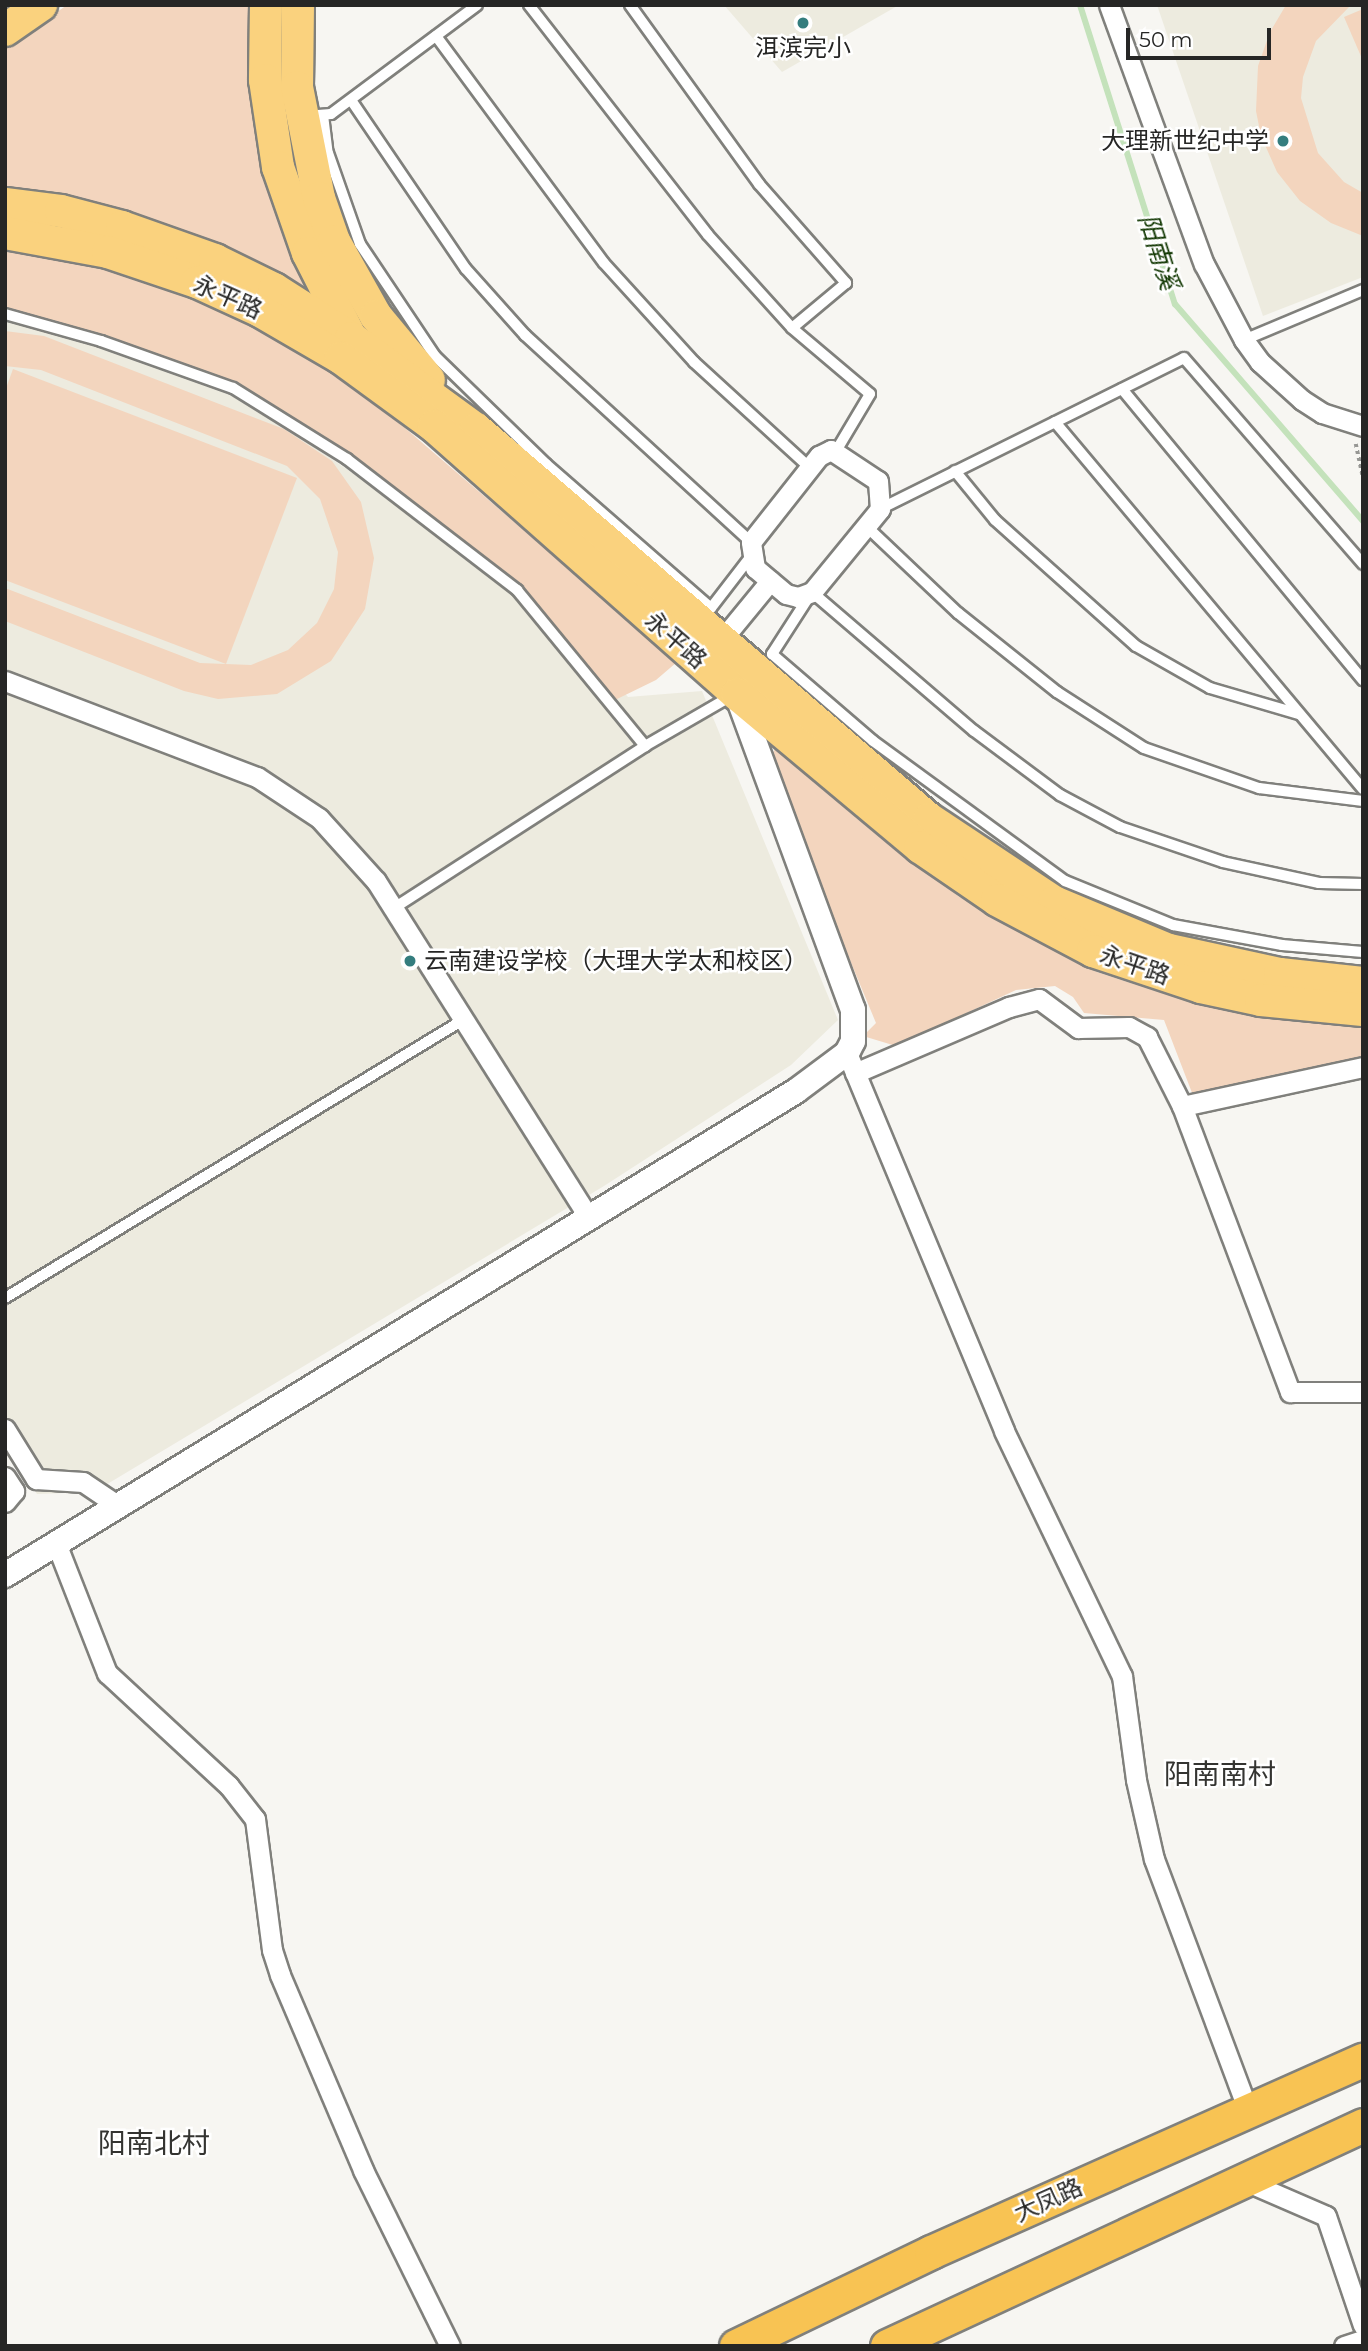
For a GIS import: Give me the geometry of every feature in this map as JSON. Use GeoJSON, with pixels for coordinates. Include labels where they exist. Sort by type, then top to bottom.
{"type":"FeatureCollection","features":[{"type":"Feature","properties":{"kind":"highway","name":"大凤路"},"geometry":{"type":"LineString","coordinates":[[737,2346],[1248,2110],[1363,2060]]}},
{"type":"Feature","properties":{"kind":"highway"},"geometry":{"type":"LineString","coordinates":[[887,2346],[1363,2125]]}},
{"type":"Feature","properties":{"kind":"main road"},"geometry":{"type":"LineString","coordinates":[[5,30],[41,5]]}},
{"type":"Feature","properties":{"kind":"main road"},"geometry":{"type":"LineString","coordinates":[[265,5],[265,80],[278,167],[307,253],[351,338],[399,398]]}},
{"type":"Feature","properties":{"kind":"main road"},"geometry":{"type":"LineString","coordinates":[[298,5],[295,66],[312,115],[319,198],[353,277],[376,316],[476,429]]}},
{"type":"Feature","properties":{"kind":"main road","name":"永平路"},"geometry":{"type":"LineString","coordinates":[[5,204],[61,211],[122,227],[215,260],[292,299],[351,338],[476,429],[710,653],[737,694],[951,871],[1050,931],[1093,951],[1201,987],[1261,1000],[1363,1010]]}},
{"type":"Feature","properties":{"kind":"main road","name":"永平路"},"geometry":{"type":"LineString","coordinates":[[5,233],[108,252],[197,282],[260,311],[399,398],[710,653],[929,819],[1054,902],[1169,950],[1280,974],[1363,983]]}},
{"type":"Feature","properties":{"kind":"street"},"geometry":{"type":"LineString","coordinates":[[1109,5],[1204,264],[1244,340],[1259,362],[1301,400],[1322,413],[1358,425]]}},
{"type":"Feature","properties":{"kind":"street"},"geometry":{"type":"LineString","coordinates":[[836,451],[878,481],[880,509],[812,592],[786,594],[755,568],[751,549],[819,456],[836,451]]}},
{"type":"Feature","properties":{"kind":"street"},"geometry":{"type":"LineString","coordinates":[[710,653],[770,581]]}},
{"type":"Feature","properties":{"kind":"street"},"geometry":{"type":"LineString","coordinates":[[5,681],[257,777],[319,818],[376,881],[589,1217]]}},
{"type":"Feature","properties":{"kind":"street"},"geometry":{"type":"LineString","coordinates":[[737,694],[853,1010],[856,1024],[851,1063],[1004,1431],[1122,1676],[1136,1780],[1154,1859],[1248,2110]]}},
{"type":"Feature","properties":{"kind":"street"},"geometry":{"type":"LineString","coordinates":[[5,1575],[796,1091],[851,1063],[1039,999],[1079,1028],[1129,1027],[1147,1037],[1182,1106],[1290,1392],[1363,1391]]}},
{"type":"Feature","properties":{"kind":"street"},"geometry":{"type":"LineString","coordinates":[[1182,1106],[1363,1067]]}},
{"type":"Feature","properties":{"kind":"street"},"geometry":{"type":"LineString","coordinates":[[5,1429],[36,1479],[83,1482],[117,1505]]}},
{"type":"Feature","properties":{"kind":"street"},"geometry":{"type":"LineString","coordinates":[[5,1477],[14,1492],[5,1502]]}},
{"type":"Feature","properties":{"kind":"street"},"geometry":{"type":"LineString","coordinates":[[56,1543],[107,1673],[229,1786],[255,1819],[272,1950],[281,1975],[363,2170],[450,2346]]}},
{"type":"Feature","properties":{"kind":"street"},"geometry":{"type":"LineString","coordinates":[[1243,2180],[1326,2216],[1363,2325]]}},
{"type":"Feature","properties":{"kind":"street"},"geometry":{"type":"LineString","coordinates":[[1344,2346],[1363,2340]]}},
{"type":"Feature","properties":{"kind":"lane"},"geometry":{"type":"LineString","coordinates":[[351,100],[466,269],[525,335],[751,549],[711,608],[546,464],[435,356],[360,244],[312,115],[331,114],[477,5]]}},
{"type":"Feature","properties":{"kind":"lane"},"geometry":{"type":"LineString","coordinates":[[529,5],[708,235],[792,328],[870,394],[836,451]]}},
{"type":"Feature","properties":{"kind":"lane"},"geometry":{"type":"LineString","coordinates":[[630,5],[759,184],[846,283],[792,328]]}},
{"type":"Feature","properties":{"kind":"lane"},"geometry":{"type":"LineString","coordinates":[[436,36],[604,263],[694,362],[810,468]]}},
{"type":"Feature","properties":{"kind":"lane"},"geometry":{"type":"LineString","coordinates":[[1244,340],[1363,290]]}},
{"type":"Feature","properties":{"kind":"lane"},"geometry":{"type":"LineString","coordinates":[[5,314],[101,341],[233,388],[347,459],[517,590],[645,746]]}},
{"type":"Feature","properties":{"kind":"lane"},"geometry":{"type":"LineString","coordinates":[[880,509],[1184,359],[1363,564]]}},
{"type":"Feature","properties":{"kind":"lane"},"geometry":{"type":"LineString","coordinates":[[1122,389],[1363,680]]}},
{"type":"Feature","properties":{"kind":"lane"},"geometry":{"type":"LineString","coordinates":[[1055,422],[1363,789]]}},
{"type":"Feature","properties":{"kind":"lane"},"geometry":{"type":"LineString","coordinates":[[955,471],[995,520],[1136,646],[1210,688],[1300,714]]}},
{"type":"Feature","properties":{"kind":"lane"},"geometry":{"type":"LineString","coordinates":[[866,526],[958,613],[1056,692],[1144,748],[1259,788],[1363,802]]}},
{"type":"Feature","properties":{"kind":"lane"},"geometry":{"type":"LineString","coordinates":[[1363,884],[1319,883],[1223,862],[1119,827],[1060,795],[974,731],[812,592],[772,654],[873,741],[1065,881],[1173,925],[1282,945],[1363,952]]}},
{"type":"Feature","properties":{"kind":"lane"},"geometry":{"type":"LineString","coordinates":[[394,908],[645,746],[737,694]]}},
{"type":"Feature","properties":{"kind":"lane"},"geometry":{"type":"LineString","coordinates":[[5,1298],[463,1020]]}},
{"type":"Feature","properties":{"kind":"path"},"geometry":{"type":"LineString","coordinates":[[1358,425],[1363,477]]}},
{"type":"Feature","properties":{"kind":"shaded area"},"geometry":{"type":"Polygon","coordinates":[[[67,5],[248,5],[253,104],[309,288],[202,239],[5,194],[5,49],[67,5]]]}},
{"type":"Feature","properties":{"kind":"shaded area","name":"洱滨完小"},"geometry":{"type":"Polygon","coordinates":[[[724,5],[899,5],[782,72],[724,5]]]}},
{"type":"Feature","properties":{"kind":"shaded area","name":"大理新世纪中学"},"geometry":{"type":"Polygon","coordinates":[[[1157,5],[1363,5],[1363,277],[1263,316],[1157,5]]]}},
{"type":"Feature","properties":{"kind":"shaded area"},"geometry":{"type":"Polygon","coordinates":[[[1286,5],[1351,5],[1316,41],[1303,77],[1301,98],[1318,153],[1344,182],[1363,193],[1363,236],[1331,223],[1300,201],[1277,172],[1261,136],[1256,111],[1258,66],[1270,32],[1286,5]]]}},
{"type":"Feature","properties":{"kind":"shaded area"},"geometry":{"type":"Polygon","coordinates":[[[1363,9],[1363,61],[1344,17],[1363,9]]]}},
{"type":"Feature","properties":{"kind":"shaded area"},"geometry":{"type":"Polygon","coordinates":[[[5,247],[104,266],[162,285],[285,340],[353,385],[677,662],[656,680],[615,700],[494,575],[334,457],[206,375],[5,313],[5,247]]]}},
{"type":"Feature","properties":{"kind":"shaded area","name":"云南建设学校（大理大学太和校区）"},"geometry":{"type":"Polygon","coordinates":[[[5,316],[227,388],[541,601],[628,697],[702,691],[838,1020],[791,1065],[604,1186],[94,1492],[37,1494],[5,1443],[5,316]]]}},
{"type":"Feature","properties":{"kind":"shaded area"},"geometry":{"type":"Polygon","coordinates":[[[5,331],[44,336],[284,429],[332,461],[361,502],[374,558],[365,609],[331,661],[277,694],[218,699],[184,691],[5,621],[5,588],[200,663],[251,665],[288,650],[317,623],[334,589],[338,552],[320,499],[287,466],[41,370],[5,366],[5,331]]]}},
{"type":"Feature","properties":{"kind":"shaded area"},"geometry":{"type":"Polygon","coordinates":[[[13,369],[297,478],[226,664],[5,580],[5,391],[13,369]]]}},
{"type":"Feature","properties":{"kind":"shaded area"},"geometry":{"type":"Polygon","coordinates":[[[776,748],[958,896],[1097,972],[1174,997],[1261,1018],[1363,1025],[1363,1072],[1194,1098],[1164,1020],[1084,1013],[1073,997],[1055,986],[1016,990],[896,1046],[863,1036],[876,1023],[767,760],[776,748]]]}},
{"type":"Feature","properties":{"kind":"waterway","name":"阳南溪"},"geometry":{"type":"LineString","coordinates":[[1080,5],[1175,304],[1363,521]]}},
{"type":"Feature","properties":{"kind":"place","name":"洱滨完小"},"geometry":{"type":"Point","coordinates":[803,23]}},
{"type":"Feature","properties":{"kind":"place","name":"大理新世纪中学"},"geometry":{"type":"Point","coordinates":[1283,141]}},
{"type":"Feature","properties":{"kind":"place","name":"云南建设学校（大理大学太和校区）"},"geometry":{"type":"Point","coordinates":[410,961]}},
{"type":"Feature","properties":{"kind":"district","name":"阳南南村"},"geometry":{"type":"Point","coordinates":[1220,1774]}},
{"type":"Feature","properties":{"kind":"district","name":"阳南北村"},"geometry":{"type":"Point","coordinates":[154,2143]}}]}
